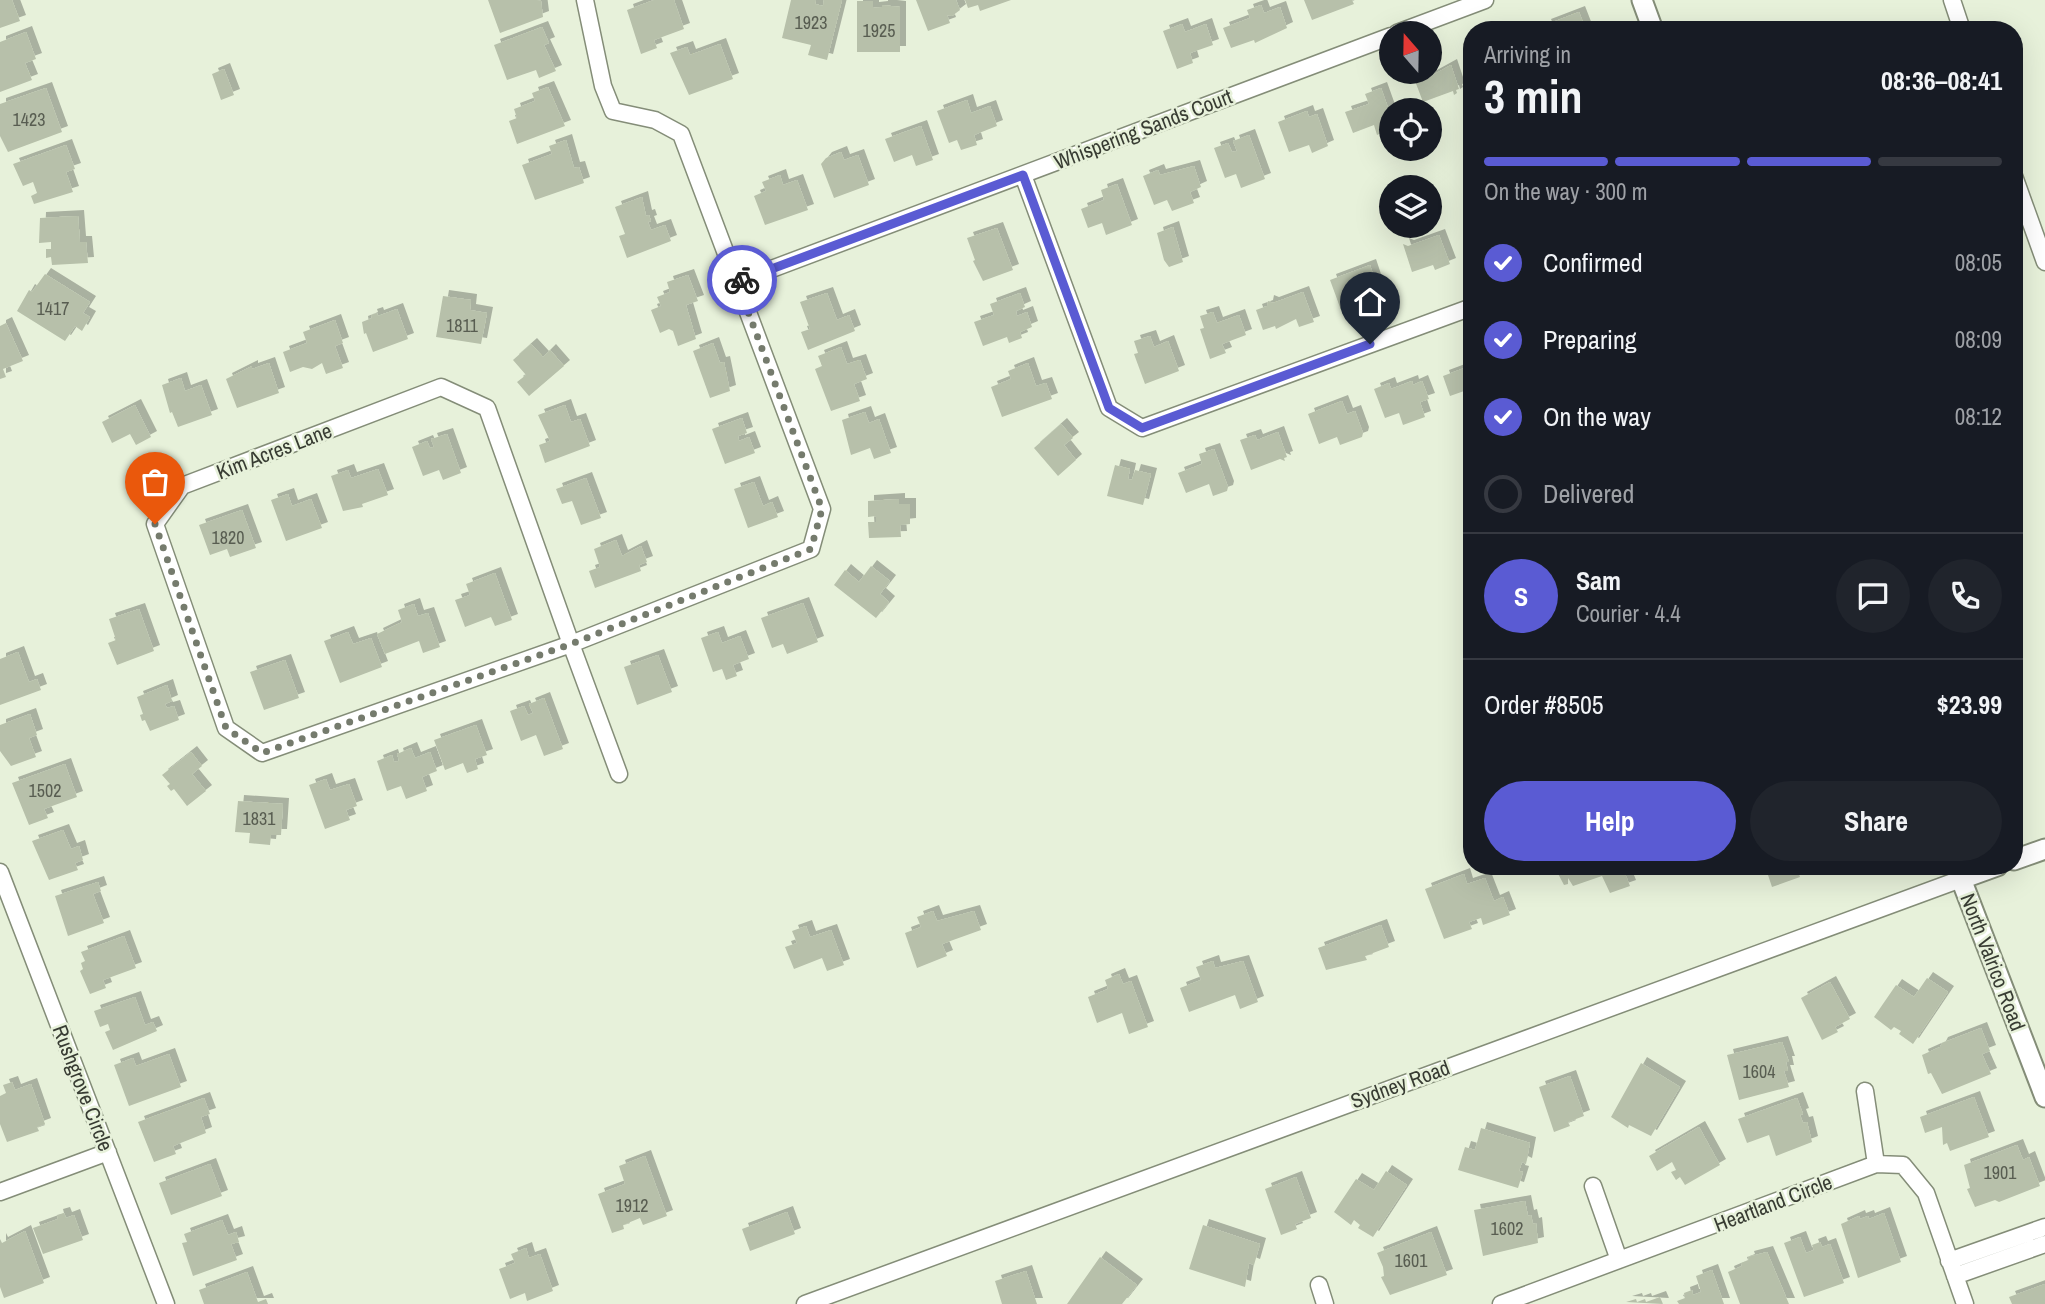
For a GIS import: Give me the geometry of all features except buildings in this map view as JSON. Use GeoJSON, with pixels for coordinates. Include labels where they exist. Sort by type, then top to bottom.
{"type":"FeatureCollection","features":[{"type":"Feature","properties":{"kind":"street","name":"Kim Acres Lane"},"geometry":{"type":"LineString","coordinates":[[584,0],[603,86],[613,111],[672,127],[681,134],[686,145],[822,509],[811,549],[571,644],[262,753],[226,728],[155,524],[182,486],[441,387],[487,408],[571,644],[619,775]]}},
{"type":"Feature","properties":{"kind":"street"},"geometry":{"type":"LineString","coordinates":[[1429,21],[1485,0]]}},
{"type":"Feature","properties":{"kind":"street"},"geometry":{"type":"LineString","coordinates":[[1642,0],[1650,21]]}},
{"type":"Feature","properties":{"kind":"street"},"geometry":{"type":"LineString","coordinates":[[1952,0],[1959,21]]}},
{"type":"Feature","properties":{"kind":"street","name":"Whispering Sands Court"},"geometry":{"type":"LineString","coordinates":[[737,282],[1379,41]]}},
{"type":"Feature","properties":{"kind":"street"},"geometry":{"type":"LineString","coordinates":[[1023,175],[1109,408],[1142,428],[1463,310]]}},
{"type":"Feature","properties":{"kind":"street"},"geometry":{"type":"LineString","coordinates":[[2023,201],[2045,262]]}},
{"type":"Feature","properties":{"kind":"street"},"geometry":{"type":"LineString","coordinates":[[2023,857],[2045,849]]}},
{"type":"Feature","properties":{"kind":"street","name":"Rushgrove Circle"},"geometry":{"type":"LineString","coordinates":[[0,872],[166,1304]]}},
{"type":"Feature","properties":{"kind":"street","name":"Sydney Road"},"geometry":{"type":"LineString","coordinates":[[805,1304],[1953,875]]}},
{"type":"Feature","properties":{"kind":"street","name":"North Valrico Road"},"geometry":{"type":"LineString","coordinates":[[1959,875],[2045,1097]]}},
{"type":"Feature","properties":{"kind":"street"},"geometry":{"type":"LineString","coordinates":[[1865,1091],[1876,1164],[1903,1165],[1926,1193],[1965,1304]]}},
{"type":"Feature","properties":{"kind":"street"},"geometry":{"type":"LineString","coordinates":[[0,1192],[108,1152]]}},
{"type":"Feature","properties":{"kind":"street","name":"Heartland Circle"},"geometry":{"type":"LineString","coordinates":[[1501,1304],[1876,1164]]}},
{"type":"Feature","properties":{"kind":"street"},"geometry":{"type":"LineString","coordinates":[[1593,1186],[1619,1260]]}},
{"type":"Feature","properties":{"kind":"street"},"geometry":{"type":"LineString","coordinates":[[1952,1269],[2045,1227]]}},
{"type":"Feature","properties":{"kind":"street"},"geometry":{"type":"LineString","coordinates":[[1952,1269],[2045,1244]]}},
{"type":"Feature","properties":{"kind":"street"},"geometry":{"type":"LineString","coordinates":[[1319,1285],[1325,1304]]}},
{"type":"Feature","properties":{"kind":"way so far"},"geometry":{"type":"LineString","coordinates":[[155,524],[226,728],[262,753],[571,644],[811,549],[822,509],[737,282],[742,280]]}},
{"type":"Feature","properties":{"kind":"route"},"geometry":{"type":"LineString","coordinates":[[742,280],[1023,175],[1109,408],[1142,428],[1370,344]]}}]}
